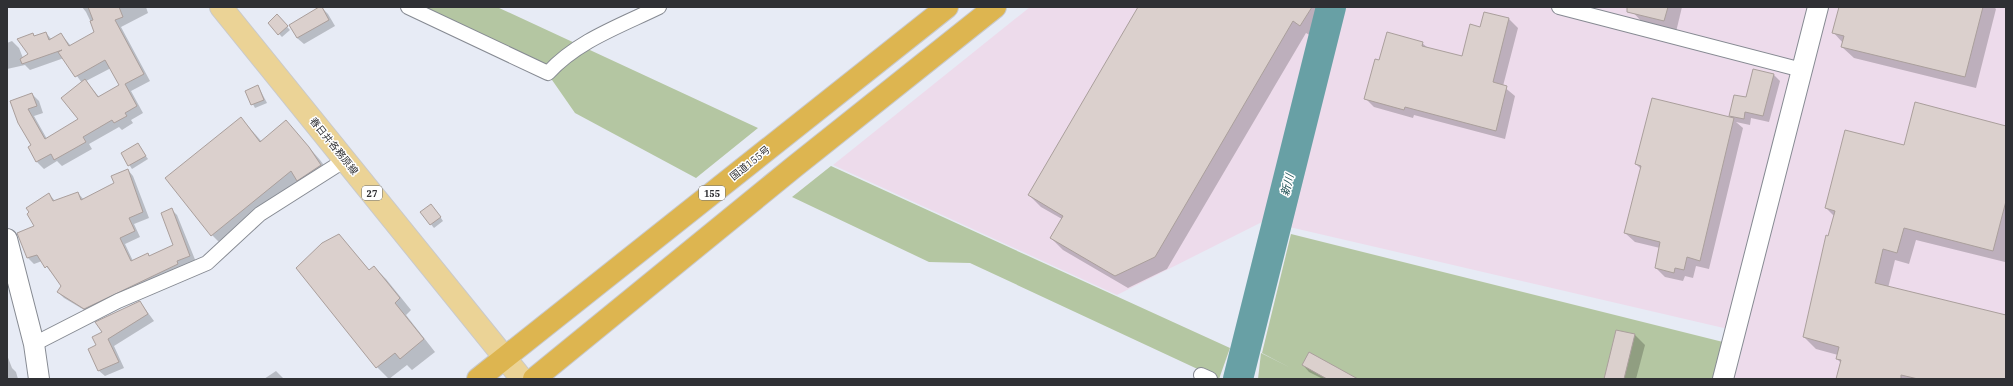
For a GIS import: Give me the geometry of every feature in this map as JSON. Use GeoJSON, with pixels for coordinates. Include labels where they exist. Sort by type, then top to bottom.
{"type":"FeatureCollection","features":[{"type":"Feature","properties":{"kind":"highway"},"geometry":{"type":"LineString","coordinates":[[534,379],[794,167],[995,7]]}},
{"type":"Feature","properties":{"kind":"highway","name":"国道155号"},"geometry":{"type":"LineString","coordinates":[[478,379],[944,8]]}},
{"type":"Feature","properties":{"kind":"main road","name":"春日井各務原線"},"geometry":{"type":"LineString","coordinates":[[221,7],[522,379]]}},
{"type":"Feature","properties":{"kind":"street"},"geometry":{"type":"LineString","coordinates":[[408,7],[548,73],[561,58],[586,43],[658,7]]}},
{"type":"Feature","properties":{"kind":"street"},"geometry":{"type":"LineString","coordinates":[[1558,7],[1802,70]]}},
{"type":"Feature","properties":{"kind":"street"},"geometry":{"type":"LineString","coordinates":[[1723,379],[1818,7]]}},
{"type":"Feature","properties":{"kind":"street"},"geometry":{"type":"LineString","coordinates":[[34,344],[118,301],[207,263],[260,214],[346,160]]}},
{"type":"Feature","properties":{"kind":"street"},"geometry":{"type":"LineString","coordinates":[[7,239],[34,344],[39,379]]}},
{"type":"Feature","properties":{"kind":"shaded area"},"geometry":{"type":"Polygon","coordinates":[[[1030,7],[2006,7],[2006,379],[1734,379],[1743,345],[1728,329],[1264,221],[1117,295],[833,165],[1030,7]]]}},
{"type":"Feature","properties":{"kind":"green space"},"geometry":{"type":"Polygon","coordinates":[[[416,7],[497,7],[758,128],[696,178],[575,113],[543,67],[416,7]]]}},
{"type":"Feature","properties":{"kind":"green space"},"geometry":{"type":"Polygon","coordinates":[[[831,166],[1230,348],[1219,379],[970,263],[929,262],[792,197],[831,166]]]}},
{"type":"Feature","properties":{"kind":"green space"},"geometry":{"type":"Polygon","coordinates":[[[1291,234],[1723,342],[1714,379],[1258,379],[1261,353],[1289,367],[1262,353],[1291,234]]]}},
{"type":"Feature","properties":{"kind":"building"},"geometry":{"type":"Polygon","coordinates":[[[88,7],[119,7],[123,17],[115,20],[144,74],[125,84],[137,106],[125,113],[127,116],[114,123],[112,120],[83,137],[86,142],[54,160],[51,154],[36,162],[28,147],[31,145],[18,123],[10,101],[32,93],[37,106],[28,109],[45,139],[78,119],[61,98],[85,79],[98,97],[119,85],[105,60],[75,77],[58,52],[62,50],[22,64],[20,59],[28,54],[17,39],[33,33],[34,36],[46,32],[49,40],[61,33],[69,46],[94,32],[90,21],[93,20],[88,7]]]}},
{"type":"Feature","properties":{"kind":"building"},"geometry":{"type":"Polygon","coordinates":[[[319,7],[322,7],[329,20],[297,38],[289,25],[319,7]]]}},
{"type":"Feature","properties":{"kind":"building"},"geometry":{"type":"Polygon","coordinates":[[[1138,7],[1312,7],[1300,26],[1293,21],[1155,257],[1115,276],[1050,238],[1063,216],[1028,195],[1138,7]]]}},
{"type":"Feature","properties":{"kind":"building"},"geometry":{"type":"Polygon","coordinates":[[[1627,7],[1668,7],[1664,21],[1627,12],[1627,7]]]}},
{"type":"Feature","properties":{"kind":"building"},"geometry":{"type":"Polygon","coordinates":[[[1839,7],[1983,7],[1965,77],[1841,47],[1844,36],[1832,33],[1839,7]]]}},
{"type":"Feature","properties":{"kind":"building"},"geometry":{"type":"Polygon","coordinates":[[[1484,12],[1509,18],[1493,82],[1507,86],[1496,131],[1405,107],[1404,110],[1364,99],[1375,59],[1379,60],[1387,32],[1423,42],[1422,46],[1462,56],[1470,24],[1480,27],[1484,12]]]}},
{"type":"Feature","properties":{"kind":"building"},"geometry":{"type":"Polygon","coordinates":[[[277,14],[288,26],[278,35],[268,23],[277,14]]]}},
{"type":"Feature","properties":{"kind":"building"},"geometry":{"type":"Polygon","coordinates":[[[1753,69],[1774,74],[1763,116],[1745,112],[1744,119],[1729,116],[1734,95],[1746,97],[1753,69]]]}},
{"type":"Feature","properties":{"kind":"building"},"geometry":{"type":"Polygon","coordinates":[[[258,85],[264,100],[251,105],[245,91],[258,85]]]}},
{"type":"Feature","properties":{"kind":"building"},"geometry":{"type":"Polygon","coordinates":[[[1652,98],[1734,118],[1700,261],[1687,257],[1684,270],[1675,268],[1674,273],[1655,268],[1660,242],[1624,233],[1641,166],[1635,164],[1652,98]]]}},
{"type":"Feature","properties":{"kind":"building"},"geometry":{"type":"Polygon","coordinates":[[[1915,102],[2006,126],[2006,201],[1993,251],[1904,228],[1897,253],[1883,249],[1875,283],[2006,315],[2006,379],[1918,379],[1901,375],[1901,379],[1836,379],[1841,360],[1836,359],[1839,347],[1803,337],[1826,235],[1828,236],[1835,211],[1825,208],[1845,130],[1904,145],[1915,102]]]}},
{"type":"Feature","properties":{"kind":"building"},"geometry":{"type":"Polygon","coordinates":[[[241,117],[260,142],[286,120],[309,147],[321,165],[297,181],[291,171],[211,236],[165,178],[241,117]]]}},
{"type":"Feature","properties":{"kind":"building"},"geometry":{"type":"Polygon","coordinates":[[[138,143],[146,156],[128,166],[121,153],[138,143]]]}},
{"type":"Feature","properties":{"kind":"building"},"geometry":{"type":"Polygon","coordinates":[[[128,169],[143,212],[129,218],[135,231],[120,238],[131,261],[148,253],[149,256],[173,245],[161,213],[172,208],[190,256],[177,261],[178,264],[84,309],[57,292],[61,286],[47,266],[45,268],[37,255],[27,258],[17,233],[34,226],[27,214],[29,212],[26,208],[49,193],[53,201],[78,192],[81,200],[114,183],[111,176],[128,169]]]}},
{"type":"Feature","properties":{"kind":"building"},"geometry":{"type":"Polygon","coordinates":[[[431,204],[441,217],[430,225],[420,212],[431,204]]]}},
{"type":"Feature","properties":{"kind":"building"},"geometry":{"type":"Polygon","coordinates":[[[339,234],[369,270],[374,266],[400,298],[395,303],[424,339],[400,359],[395,353],[376,368],[296,268],[322,243],[339,234]]]}},
{"type":"Feature","properties":{"kind":"building"},"geometry":{"type":"Polygon","coordinates":[[[140,301],[148,314],[108,339],[119,362],[98,371],[88,349],[96,345],[92,337],[102,332],[95,322],[140,301]]]}},
{"type":"Feature","properties":{"kind":"building"},"geometry":{"type":"Polygon","coordinates":[[[1616,330],[1635,334],[1624,379],[1604,379],[1616,330]]]}},
{"type":"Feature","properties":{"kind":"building"},"geometry":{"type":"Polygon","coordinates":[[[1309,352],[1358,379],[1327,379],[1302,365],[1309,352]]]}},
{"type":"Feature","properties":{"kind":"waterway","name":"新川"},"geometry":{"type":"LineString","coordinates":[[1238,379],[1331,7]]}}]}
